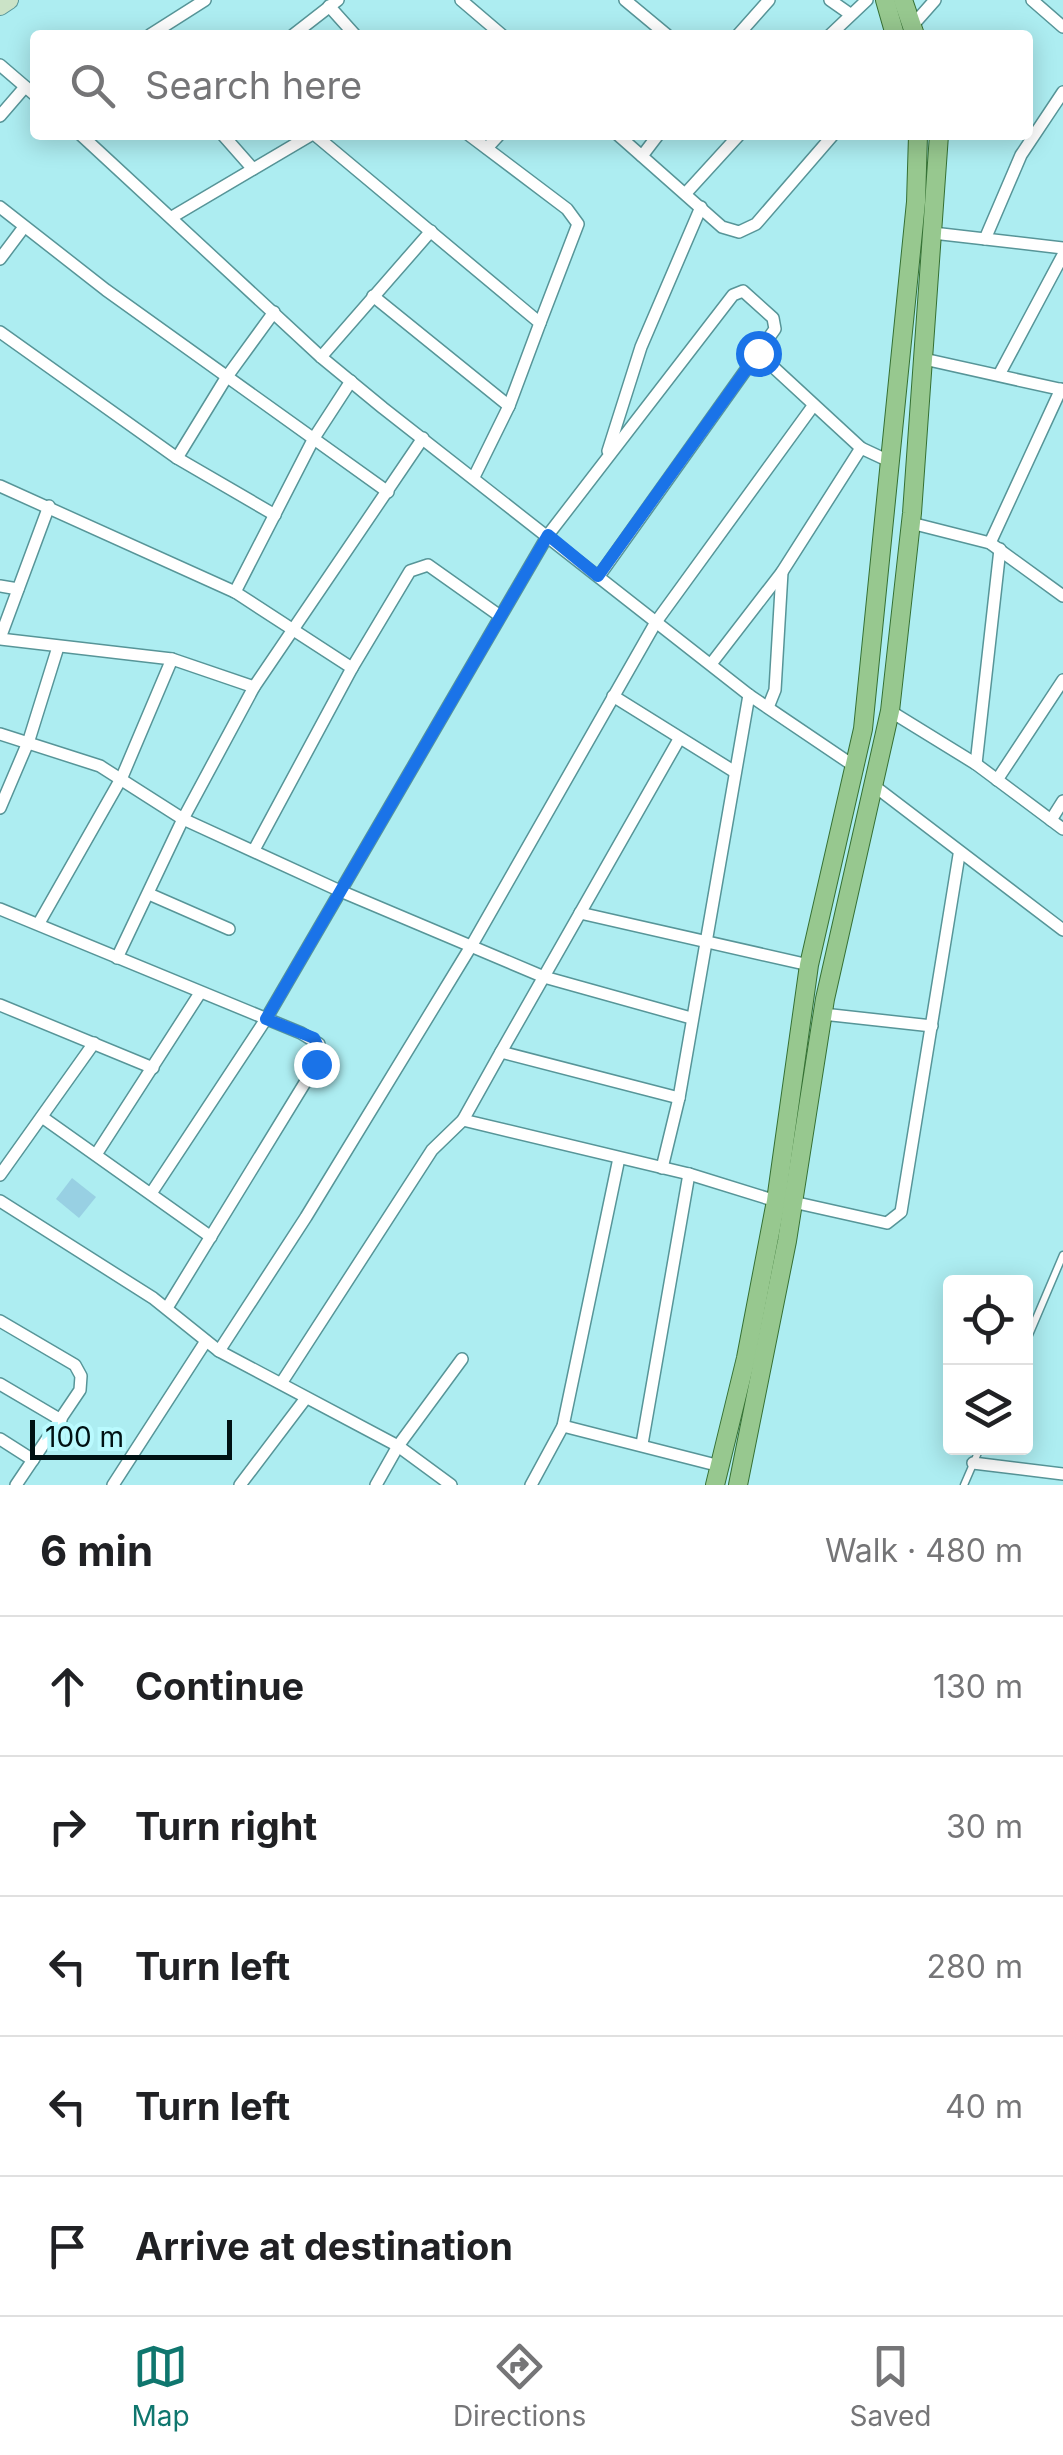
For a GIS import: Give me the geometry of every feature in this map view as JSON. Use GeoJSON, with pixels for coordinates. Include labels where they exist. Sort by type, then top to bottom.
{"type":"FeatureCollection","features":[{"type":"Feature","properties":{"kind":"main road"},"geometry":{"type":"LineString","coordinates":[[884,0],[906,30]]}},
{"type":"Feature","properties":{"kind":"main road"},"geometry":{"type":"LineString","coordinates":[[903,0],[907,30]]}},
{"type":"Feature","properties":{"kind":"main road"},"geometry":{"type":"LineString","coordinates":[[715,1485],[785,1202],[809,965],[857,768],[891,462],[918,140]]}},
{"type":"Feature","properties":{"kind":"main road"},"geometry":{"type":"LineString","coordinates":[[738,1485],[785,1202],[890,710],[912,523],[938,140]]}},
{"type":"Feature","properties":{"kind":"street"},"geometry":{"type":"LineString","coordinates":[[0,6],[8,0]]}},
{"type":"Feature","properties":{"kind":"street"},"geometry":{"type":"LineString","coordinates":[[158,30],[205,0]]}},
{"type":"Feature","properties":{"kind":"street"},"geometry":{"type":"LineString","coordinates":[[461,0],[496,30]]}},
{"type":"Feature","properties":{"kind":"street"},"geometry":{"type":"LineString","coordinates":[[625,0],[661,30]]}},
{"type":"Feature","properties":{"kind":"street"},"geometry":{"type":"LineString","coordinates":[[742,30],[769,0]]}},
{"type":"Feature","properties":{"kind":"street"},"geometry":{"type":"LineString","coordinates":[[830,0],[850,14]]}},
{"type":"Feature","properties":{"kind":"street"},"geometry":{"type":"LineString","coordinates":[[835,30],[867,0]]}},
{"type":"Feature","properties":{"kind":"street"},"geometry":{"type":"LineString","coordinates":[[909,30],[935,0]]}},
{"type":"Feature","properties":{"kind":"street"},"geometry":{"type":"LineString","coordinates":[[1032,0],[1063,27]]}},
{"type":"Feature","properties":{"kind":"street"},"geometry":{"type":"LineString","coordinates":[[299,30],[333,3],[352,30]]}},
{"type":"Feature","properties":{"kind":"street"},"geometry":{"type":"LineString","coordinates":[[0,64],[30,91],[0,116]]}},
{"type":"Feature","properties":{"kind":"street"},"geometry":{"type":"LineString","coordinates":[[1033,139],[1063,92]]}},
{"type":"Feature","properties":{"kind":"street"},"geometry":{"type":"LineString","coordinates":[[86,140],[351,381],[749,694],[857,768]]}},
{"type":"Feature","properties":{"kind":"street"},"geometry":{"type":"LineString","coordinates":[[227,140],[252,169]]}},
{"type":"Feature","properties":{"kind":"street"},"geometry":{"type":"LineString","coordinates":[[172,218],[304,140]]}},
{"type":"Feature","properties":{"kind":"street"},"geometry":{"type":"LineString","coordinates":[[319,140],[540,323]]}},
{"type":"Feature","properties":{"kind":"street"},"geometry":{"type":"LineString","coordinates":[[474,477],[508,406],[578,224],[567,208],[476,140]]}},
{"type":"Feature","properties":{"kind":"street"},"geometry":{"type":"LineString","coordinates":[[486,148],[494,140]]}},
{"type":"Feature","properties":{"kind":"street"},"geometry":{"type":"LineString","coordinates":[[624,140],[722,228],[739,232],[756,224],[829,140]]}},
{"type":"Feature","properties":{"kind":"street"},"geometry":{"type":"LineString","coordinates":[[642,156],[654,140]]}},
{"type":"Feature","properties":{"kind":"street"},"geometry":{"type":"LineString","coordinates":[[686,193],[734,140]]}},
{"type":"Feature","properties":{"kind":"street"},"geometry":{"type":"LineString","coordinates":[[985,239],[1032,140]]}},
{"type":"Feature","properties":{"kind":"street"},"geometry":{"type":"LineString","coordinates":[[0,207],[226,378],[388,492]]}},
{"type":"Feature","properties":{"kind":"street"},"geometry":{"type":"LineString","coordinates":[[605,460],[640,347],[701,208]]}},
{"type":"Feature","properties":{"kind":"street"},"geometry":{"type":"LineString","coordinates":[[0,259],[24,227]]}},
{"type":"Feature","properties":{"kind":"street"},"geometry":{"type":"LineString","coordinates":[[322,357],[431,231]]}},
{"type":"Feature","properties":{"kind":"street"},"geometry":{"type":"LineString","coordinates":[[933,233],[1063,252],[1000,373]]}},
{"type":"Feature","properties":{"kind":"street"},"geometry":{"type":"LineString","coordinates":[[152,1192],[266,1019],[548,535],[738,291],[749,296],[776,324],[598,576]]}},
{"type":"Feature","properties":{"kind":"street"},"geometry":{"type":"LineString","coordinates":[[374,296],[508,406]]}},
{"type":"Feature","properties":{"kind":"street"},"geometry":{"type":"LineString","coordinates":[[178,458],[226,378],[274,312]]}},
{"type":"Feature","properties":{"kind":"street"},"geometry":{"type":"LineString","coordinates":[[0,332],[178,458],[275,514]]}},
{"type":"Feature","properties":{"kind":"street"},"geometry":{"type":"LineString","coordinates":[[758,353],[862,448],[891,462]]}},
{"type":"Feature","properties":{"kind":"street"},"geometry":{"type":"LineString","coordinates":[[924,359],[1062,389],[995,546],[976,764]]}},
{"type":"Feature","properties":{"kind":"street"},"geometry":{"type":"LineString","coordinates":[[235,592],[314,438],[351,381]]}},
{"type":"Feature","properties":{"kind":"street"},"geometry":{"type":"LineString","coordinates":[[218,1351],[306,1217],[473,943],[656,622],[813,406]]}},
{"type":"Feature","properties":{"kind":"street"},"geometry":{"type":"LineString","coordinates":[[117,958],[183,819],[254,687],[423,438]]}},
{"type":"Feature","properties":{"kind":"street"},"geometry":{"type":"LineString","coordinates":[[711,664],[782,572],[862,448]]}},
{"type":"Feature","properties":{"kind":"street"},"geometry":{"type":"LineString","coordinates":[[0,486],[235,592],[352,668]]}},
{"type":"Feature","properties":{"kind":"street"},"geometry":{"type":"LineString","coordinates":[[49,506],[0,639],[172,658],[254,687]]}},
{"type":"Feature","properties":{"kind":"street"},"geometry":{"type":"LineString","coordinates":[[912,523],[995,546],[1063,596]]}},
{"type":"Feature","properties":{"kind":"street"},"geometry":{"type":"LineString","coordinates":[[254,850],[396,589],[420,565],[436,569],[500,616]]}},
{"type":"Feature","properties":{"kind":"street"},"geometry":{"type":"LineString","coordinates":[[769,706],[775,690],[782,572]]}},
{"type":"Feature","properties":{"kind":"street"},"geometry":{"type":"LineString","coordinates":[[0,586],[18,589]]}},
{"type":"Feature","properties":{"kind":"street"},"geometry":{"type":"LineString","coordinates":[[0,805],[29,740],[58,647]]}},
{"type":"Feature","properties":{"kind":"street"},"geometry":{"type":"LineString","coordinates":[[39,924],[122,777],[172,658]]}},
{"type":"Feature","properties":{"kind":"street"},"geometry":{"type":"LineString","coordinates":[[997,780],[1063,680]]}},
{"type":"Feature","properties":{"kind":"street"},"geometry":{"type":"LineString","coordinates":[[662,1168],[679,1098],[702,944],[749,694]]}},
{"type":"Feature","properties":{"kind":"street"},"geometry":{"type":"LineString","coordinates":[[613,696],[678,741],[734,772]]}},
{"type":"Feature","properties":{"kind":"street"},"geometry":{"type":"LineString","coordinates":[[890,710],[976,764],[1063,829]]}},
{"type":"Feature","properties":{"kind":"street"},"geometry":{"type":"LineString","coordinates":[[0,734],[29,740],[122,777],[183,819],[338,890],[473,943],[544,976],[691,1018]]}},
{"type":"Feature","properties":{"kind":"street"},"geometry":{"type":"LineString","coordinates":[[282,1382],[432,1150],[463,1120],[678,741]]}},
{"type":"Feature","properties":{"kind":"street"},"geometry":{"type":"LineString","coordinates":[[873,786],[959,855],[1063,930]]}},
{"type":"Feature","properties":{"kind":"street"},"geometry":{"type":"LineString","coordinates":[[1051,820],[1063,802]]}},
{"type":"Feature","properties":{"kind":"street"},"geometry":{"type":"LineString","coordinates":[[463,1120],[689,1174],[785,1202],[887,1223],[896,1220],[902,1212],[959,855]]}},
{"type":"Feature","properties":{"kind":"street"},"geometry":{"type":"LineString","coordinates":[[150,894],[229,929]]}},
{"type":"Feature","properties":{"kind":"street"},"geometry":{"type":"LineString","coordinates":[[0,910],[314,1038],[321,1054],[167,1308]]}},
{"type":"Feature","properties":{"kind":"street"},"geometry":{"type":"LineString","coordinates":[[580,913],[702,944],[809,965]]}},
{"type":"Feature","properties":{"kind":"street"},"geometry":{"type":"LineString","coordinates":[[97,1154],[200,993]]}},
{"type":"Feature","properties":{"kind":"street"},"geometry":{"type":"LineString","coordinates":[[0,1005],[153,1068]]}},
{"type":"Feature","properties":{"kind":"street"},"geometry":{"type":"LineString","coordinates":[[823,1014],[932,1026]]}},
{"type":"Feature","properties":{"kind":"street"},"geometry":{"type":"LineString","coordinates":[[0,1175],[94,1043]]}},
{"type":"Feature","properties":{"kind":"street"},"geometry":{"type":"LineString","coordinates":[[501,1052],[679,1098]]}},
{"type":"Feature","properties":{"kind":"street"},"geometry":{"type":"LineString","coordinates":[[42,1116],[211,1237]]}},
{"type":"Feature","properties":{"kind":"street"},"geometry":{"type":"LineString","coordinates":[[531,1485],[563,1426],[619,1158]]}},
{"type":"Feature","properties":{"kind":"street"},"geometry":{"type":"LineString","coordinates":[[642,1444],[689,1174]]}},
{"type":"Feature","properties":{"kind":"street"},"geometry":{"type":"LineString","coordinates":[[0,1201],[84,1250],[167,1308],[218,1351],[398,1446],[451,1485]]}},
{"type":"Feature","properties":{"kind":"street"},"geometry":{"type":"LineString","coordinates":[[0,1321],[75,1365],[81,1376],[80,1390],[16,1485]]}},
{"type":"Feature","properties":{"kind":"street"},"geometry":{"type":"LineString","coordinates":[[113,1485],[206,1341]]}},
{"type":"Feature","properties":{"kind":"street"},"geometry":{"type":"LineString","coordinates":[[376,1485],[398,1446],[462,1359]]}},
{"type":"Feature","properties":{"kind":"street"},"geometry":{"type":"LineString","coordinates":[[0,1384],[61,1420]]}},
{"type":"Feature","properties":{"kind":"street"},"geometry":{"type":"LineString","coordinates":[[240,1485],[306,1398]]}},
{"type":"Feature","properties":{"kind":"street"},"geometry":{"type":"LineString","coordinates":[[563,1426],[720,1466]]}},
{"type":"Feature","properties":{"kind":"street"},"geometry":{"type":"LineString","coordinates":[[0,1439],[33,1460]]}},
{"type":"Feature","properties":{"kind":"street"},"geometry":{"type":"LineString","coordinates":[[973,1463],[1063,1474]]}},
{"type":"Feature","properties":{"kind":"lane"},"geometry":{"type":"LineString","coordinates":[[1033,1326],[1063,1255]]}},
{"type":"Feature","properties":{"kind":"lane"},"geometry":{"type":"LineString","coordinates":[[964,1485],[977,1455]]}},
{"type":"Feature","properties":{"kind":"building"},"geometry":{"type":"Polygon","coordinates":[[[72,1178],[96,1197],[79,1218],[56,1199],[72,1178]]]}},
{"type":"Feature","properties":{"kind":"route"},"geometry":{"type":"LineString","coordinates":[[316,1064],[321,1054],[314,1038],[266,1019],[548,535],[598,576],[758,353]]}}]}
